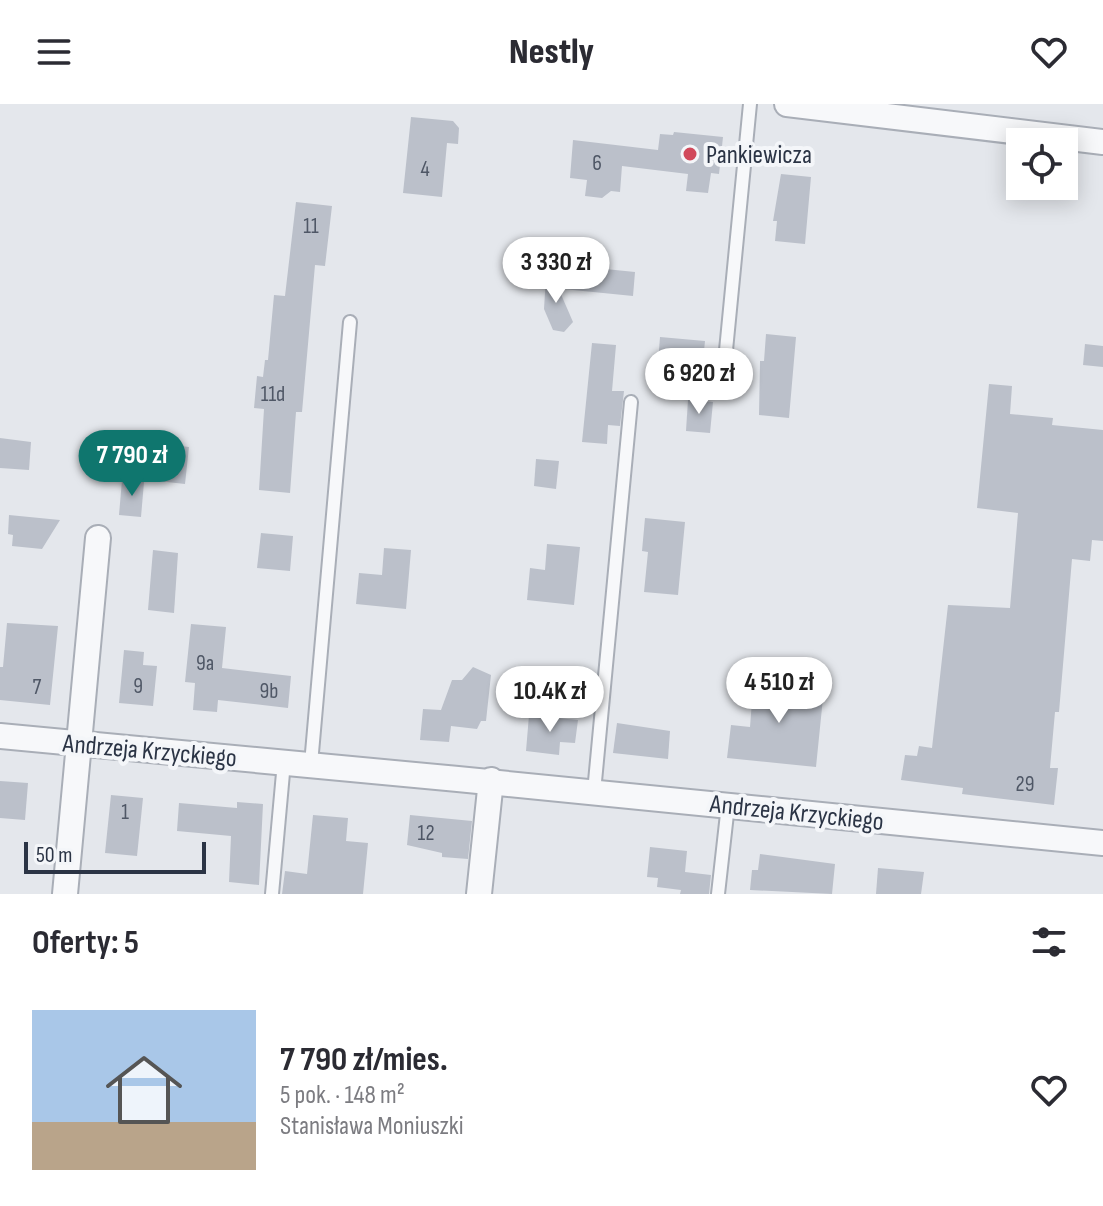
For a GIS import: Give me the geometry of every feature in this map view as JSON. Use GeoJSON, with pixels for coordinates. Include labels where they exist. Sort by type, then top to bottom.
{"type":"FeatureCollection","features":[{"type":"Feature","properties":{"kind":"street"},"geometry":{"type":"LineString","coordinates":[[787,104],[979,116],[1103,142]]}},
{"type":"Feature","properties":{"kind":"street"},"geometry":{"type":"LineString","coordinates":[[65,894],[98,538]]}},
{"type":"Feature","properties":{"kind":"street","name":"Andrzeja Krzyckiego"},"geometry":{"type":"LineString","coordinates":[[0,736],[362,771],[491,780],[1103,843]]}},
{"type":"Feature","properties":{"kind":"street"},"geometry":{"type":"LineString","coordinates":[[479,894],[491,780]]}},
{"type":"Feature","properties":{"kind":"lane"},"geometry":{"type":"LineString","coordinates":[[723,381],[750,104]]}},
{"type":"Feature","properties":{"kind":"lane"},"geometry":{"type":"LineString","coordinates":[[311,764],[350,322]]}},
{"type":"Feature","properties":{"kind":"lane"},"geometry":{"type":"LineString","coordinates":[[594,792],[631,402]]}},
{"type":"Feature","properties":{"kind":"lane"},"geometry":{"type":"LineString","coordinates":[[272,894],[284,762]]}},
{"type":"Feature","properties":{"kind":"lane"},"geometry":{"type":"LineString","coordinates":[[718,894],[728,805]]}},
{"type":"Feature","properties":{"kind":"building"},"geometry":{"type":"Polygon","coordinates":[[[411,117],[453,121],[459,128],[458,144],[447,143],[442,197],[403,193],[411,117]]]}},
{"type":"Feature","properties":{"kind":"building"},"geometry":{"type":"Polygon","coordinates":[[[674,132],[723,137],[719,174],[711,173],[708,193],[686,191],[688,174],[622,166],[620,192],[611,191],[602,198],[585,196],[587,180],[570,178],[573,140],[658,150],[660,134],[673,135],[674,132]]]}},
{"type":"Feature","properties":{"kind":"building"},"geometry":{"type":"Polygon","coordinates":[[[781,174],[811,177],[805,244],[775,241],[777,221],[773,221],[781,174]]]}},
{"type":"Feature","properties":{"kind":"building"},"geometry":{"type":"Polygon","coordinates":[[[296,202],[332,206],[325,266],[315,265],[302,412],[296,412],[290,493],[259,490],[264,409],[254,408],[257,376],[263,377],[265,360],[268,360],[274,295],[285,296],[296,202]]]}},
{"type":"Feature","properties":{"kind":"building"},"geometry":{"type":"Polygon","coordinates":[[[547,262],[573,322],[564,332],[553,330],[544,309],[547,262]]]}},
{"type":"Feature","properties":{"kind":"building"},"geometry":{"type":"Polygon","coordinates":[[[566,265],[635,272],[633,296],[563,289],[566,265]]]}},
{"type":"Feature","properties":{"kind":"building"},"geometry":{"type":"Polygon","coordinates":[[[766,334],[796,337],[789,418],[759,415],[760,361],[764,361],[766,334]]]}},
{"type":"Feature","properties":{"kind":"building"},"geometry":{"type":"Polygon","coordinates":[[[660,337],[705,341],[701,380],[657,376],[660,337]]]}},
{"type":"Feature","properties":{"kind":"building"},"geometry":{"type":"Polygon","coordinates":[[[592,343],[616,345],[612,391],[624,391],[620,426],[608,425],[607,444],[582,442],[592,343]]]}},
{"type":"Feature","properties":{"kind":"building"},"geometry":{"type":"Polygon","coordinates":[[[1085,344],[1103,346],[1103,367],[1083,365],[1085,344]]]}},
{"type":"Feature","properties":{"kind":"building"},"geometry":{"type":"Polygon","coordinates":[[[989,384],[1012,386],[1010,414],[1053,418],[1052,425],[1103,430],[1103,541],[1092,540],[1090,561],[1072,559],[1059,712],[1055,712],[1050,768],[1058,768],[1054,805],[962,794],[963,788],[901,780],[905,755],[917,756],[919,746],[932,748],[948,605],[1010,608],[1018,513],[977,508],[989,384]]]}},
{"type":"Feature","properties":{"kind":"building"},"geometry":{"type":"Polygon","coordinates":[[[688,400],[713,402],[710,433],[686,431],[688,400]]]}},
{"type":"Feature","properties":{"kind":"building"},"geometry":{"type":"Polygon","coordinates":[[[0,438],[31,442],[29,470],[0,468],[0,438]]]}},
{"type":"Feature","properties":{"kind":"building"},"geometry":{"type":"Polygon","coordinates":[[[164,444],[189,447],[185,484],[149,480],[152,446],[163,447],[164,444]]]}},
{"type":"Feature","properties":{"kind":"building"},"geometry":{"type":"Polygon","coordinates":[[[536,459],[559,461],[556,489],[534,486],[536,459]]]}},
{"type":"Feature","properties":{"kind":"building"},"geometry":{"type":"Polygon","coordinates":[[[122,480],[144,482],[141,517],[119,515],[122,480]]]}},
{"type":"Feature","properties":{"kind":"building"},"geometry":{"type":"Polygon","coordinates":[[[9,515],[60,520],[42,549],[12,546],[13,535],[8,534],[9,515]]]}},
{"type":"Feature","properties":{"kind":"building"},"geometry":{"type":"Polygon","coordinates":[[[645,518],[685,522],[678,595],[644,592],[648,552],[642,551],[645,518]]]}},
{"type":"Feature","properties":{"kind":"building"},"geometry":{"type":"Polygon","coordinates":[[[261,533],[293,536],[290,571],[257,568],[261,533]]]}},
{"type":"Feature","properties":{"kind":"building"},"geometry":{"type":"Polygon","coordinates":[[[547,544],[580,547],[574,605],[527,600],[530,568],[545,570],[547,544]]]}},
{"type":"Feature","properties":{"kind":"building"},"geometry":{"type":"Polygon","coordinates":[[[384,548],[411,550],[406,609],[356,604],[359,573],[382,575],[384,548]]]}},
{"type":"Feature","properties":{"kind":"building"},"geometry":{"type":"Polygon","coordinates":[[[153,550],[178,553],[174,613],[148,610],[153,550]]]}},
{"type":"Feature","properties":{"kind":"building"},"geometry":{"type":"Polygon","coordinates":[[[7,623],[58,626],[50,705],[0,700],[0,667],[3,667],[7,623]]]}},
{"type":"Feature","properties":{"kind":"building"},"geometry":{"type":"Polygon","coordinates":[[[191,624],[226,627],[222,668],[291,676],[288,708],[218,700],[217,712],[193,710],[195,683],[185,682],[191,624]]]}},
{"type":"Feature","properties":{"kind":"building"},"geometry":{"type":"Polygon","coordinates":[[[124,650],[144,652],[143,665],[157,666],[153,706],[119,703],[124,650]]]}},
{"type":"Feature","properties":{"kind":"building"},"geometry":{"type":"Polygon","coordinates":[[[473,667],[491,675],[486,721],[481,721],[477,729],[451,726],[449,742],[420,740],[423,709],[441,710],[452,680],[462,680],[473,667]]]}},
{"type":"Feature","properties":{"kind":"building"},"geometry":{"type":"Polygon","coordinates":[[[754,675],[805,680],[803,696],[823,698],[816,767],[727,758],[731,725],[750,727],[754,675]]]}},
{"type":"Feature","properties":{"kind":"building"},"geometry":{"type":"Polygon","coordinates":[[[529,715],[578,720],[575,743],[560,742],[559,755],[526,751],[529,715]]]}},
{"type":"Feature","properties":{"kind":"building"},"geometry":{"type":"Polygon","coordinates":[[[617,723],[670,731],[668,759],[613,753],[617,723]]]}},
{"type":"Feature","properties":{"kind":"building"},"geometry":{"type":"Polygon","coordinates":[[[0,781],[28,783],[25,820],[0,818],[0,781]]]}},
{"type":"Feature","properties":{"kind":"building"},"geometry":{"type":"Polygon","coordinates":[[[111,795],[143,798],[137,856],[105,853],[111,795]]]}},
{"type":"Feature","properties":{"kind":"building"},"geometry":{"type":"Polygon","coordinates":[[[237,802],[263,804],[259,885],[229,882],[231,836],[177,831],[179,803],[237,808],[237,802]]]}},
{"type":"Feature","properties":{"kind":"building"},"geometry":{"type":"Polygon","coordinates":[[[313,815],[348,818],[346,841],[368,843],[363,894],[282,894],[285,871],[307,874],[313,815]]]}},
{"type":"Feature","properties":{"kind":"building"},"geometry":{"type":"Polygon","coordinates":[[[410,815],[472,821],[468,859],[442,857],[442,853],[407,845],[410,815]]]}},
{"type":"Feature","properties":{"kind":"building"},"geometry":{"type":"Polygon","coordinates":[[[650,847],[687,851],[685,872],[711,875],[709,894],[680,894],[681,890],[657,887],[658,878],[647,877],[650,847]]]}},
{"type":"Feature","properties":{"kind":"building"},"geometry":{"type":"Polygon","coordinates":[[[760,854],[835,864],[832,894],[750,890],[752,870],[758,870],[760,854]]]}},
{"type":"Feature","properties":{"kind":"building"},"geometry":{"type":"Polygon","coordinates":[[[878,868],[924,872],[921,894],[876,894],[878,868]]]}},
{"type":"Feature","properties":{"kind":"place","name":"Pankiewicza"},"geometry":{"type":"Point","coordinates":[690,154]}}]}
